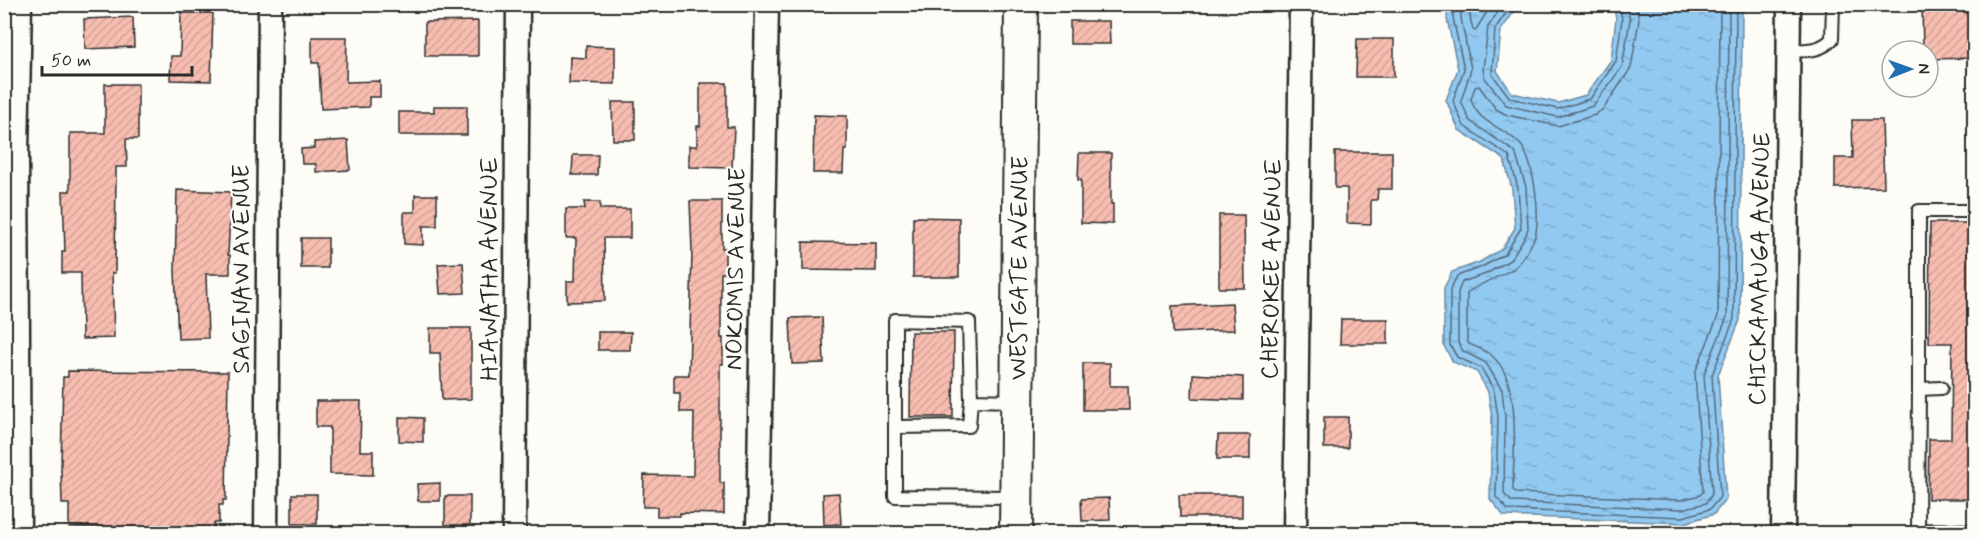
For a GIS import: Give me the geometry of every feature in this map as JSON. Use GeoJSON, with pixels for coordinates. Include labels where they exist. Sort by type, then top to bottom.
{"type":"FeatureCollection","features":[{"type":"Feature","properties":{"kind":"street"},"geometry":{"type":"LineString","coordinates":[[19,534],[17,151],[20,4]]}},
{"type":"Feature","properties":{"kind":"street","name":"SAGINAW AVENUE"},"geometry":{"type":"LineString","coordinates":[[266,534],[270,4]]}},
{"type":"Feature","properties":{"kind":"street","name":"HIAWATHA AVENUE"},"geometry":{"type":"LineString","coordinates":[[514,534],[518,4]]}},
{"type":"Feature","properties":{"kind":"street","name":"NOKOMIS AVENUE"},"geometry":{"type":"LineString","coordinates":[[758,534],[767,4]]}},
{"type":"Feature","properties":{"kind":"street","name":"WESTGATE AVENUE"},"geometry":{"type":"LineString","coordinates":[[1016,534],[1022,4]]}},
{"type":"Feature","properties":{"kind":"street","name":"CHEROKEE AVENUE"},"geometry":{"type":"LineString","coordinates":[[1295,534],[1301,4]]}},
{"type":"Feature","properties":{"kind":"street","name":"CHICKAMAUGA AVENUE"},"geometry":{"type":"LineString","coordinates":[[1784,534],[1789,4]]}},
{"type":"Feature","properties":{"kind":"lane"},"geometry":{"type":"LineString","coordinates":[[1788,51],[1812,50],[1826,46],[1832,39],[1833,4]]}},
{"type":"Feature","properties":{"kind":"lane"},"geometry":{"type":"LineString","coordinates":[[1974,211],[1919,211],[1918,532],[1974,531]]}},
{"type":"Feature","properties":{"kind":"lane"},"geometry":{"type":"LineString","coordinates":[[896,427],[969,426],[971,400],[969,322],[895,320],[896,496],[1016,497]]}},
{"type":"Feature","properties":{"kind":"lane"},"geometry":{"type":"LineString","coordinates":[[1918,389],[1941,388]]}},
{"type":"Feature","properties":{"kind":"lane"},"geometry":{"type":"LineString","coordinates":[[971,400],[1017,401]]}},
{"type":"Feature","properties":{"kind":"water"},"geometry":{"type":"Polygon","coordinates":[[[1448,5],[1519,5],[1501,30],[1497,71],[1512,93],[1558,103],[1586,95],[1611,60],[1616,18],[1613,5],[1742,5],[1740,320],[1718,375],[1726,499],[1714,514],[1684,523],[1504,516],[1490,499],[1492,418],[1488,392],[1477,372],[1453,362],[1444,346],[1444,288],[1452,272],[1480,262],[1502,249],[1515,228],[1512,189],[1504,159],[1459,130],[1446,100],[1458,69],[1447,19],[1448,5]]]}},
{"type":"Feature","properties":{"kind":"building"},"geometry":{"type":"Polygon","coordinates":[[[1922,4],[1972,4],[1972,58],[1940,59],[1940,39],[1923,39],[1922,4]]]}},
{"type":"Feature","properties":{"kind":"building"},"geometry":{"type":"Polygon","coordinates":[[[181,13],[213,13],[211,81],[170,80],[171,56],[180,56],[181,13]]]}},
{"type":"Feature","properties":{"kind":"building"},"geometry":{"type":"Polygon","coordinates":[[[133,17],[134,47],[85,49],[84,19],[133,17]]]}},
{"type":"Feature","properties":{"kind":"building"},"geometry":{"type":"Polygon","coordinates":[[[478,21],[478,56],[425,56],[425,22],[478,21]]]}},
{"type":"Feature","properties":{"kind":"building"},"geometry":{"type":"Polygon","coordinates":[[[1070,21],[1109,21],[1110,44],[1070,44],[1070,21]]]}},
{"type":"Feature","properties":{"kind":"building"},"geometry":{"type":"Polygon","coordinates":[[[312,37],[347,37],[346,82],[380,81],[380,97],[369,97],[369,107],[321,109],[319,63],[312,63],[312,37]]]}},
{"type":"Feature","properties":{"kind":"building"},"geometry":{"type":"Polygon","coordinates":[[[1357,39],[1394,39],[1394,77],[1356,77],[1357,39]]]}},
{"type":"Feature","properties":{"kind":"building"},"geometry":{"type":"Polygon","coordinates":[[[586,46],[615,47],[615,84],[569,83],[570,57],[586,58],[586,46]]]}},
{"type":"Feature","properties":{"kind":"building"},"geometry":{"type":"Polygon","coordinates":[[[700,83],[727,83],[727,127],[734,127],[732,168],[689,167],[689,146],[697,146],[697,126],[700,126],[700,83]]]}},
{"type":"Feature","properties":{"kind":"building"},"geometry":{"type":"Polygon","coordinates":[[[105,84],[138,84],[138,139],[126,139],[127,167],[116,167],[115,273],[112,273],[114,338],[82,339],[81,273],[62,273],[62,252],[65,252],[63,191],[70,191],[70,133],[105,133],[105,84]]]}},
{"type":"Feature","properties":{"kind":"building"},"geometry":{"type":"Polygon","coordinates":[[[612,102],[635,102],[635,140],[613,140],[612,102]]]}},
{"type":"Feature","properties":{"kind":"building"},"geometry":{"type":"Polygon","coordinates":[[[434,106],[467,106],[467,135],[399,135],[399,112],[434,112],[434,106]]]}},
{"type":"Feature","properties":{"kind":"building"},"geometry":{"type":"Polygon","coordinates":[[[814,115],[847,116],[847,150],[844,150],[843,173],[813,173],[814,115]]]}},
{"type":"Feature","properties":{"kind":"building"},"geometry":{"type":"Polygon","coordinates":[[[1852,120],[1882,120],[1884,187],[1835,188],[1835,158],[1853,158],[1852,120]]]}},
{"type":"Feature","properties":{"kind":"building"},"geometry":{"type":"Polygon","coordinates":[[[348,140],[350,170],[316,172],[316,164],[302,164],[301,149],[314,148],[314,142],[348,140]]]}},
{"type":"Feature","properties":{"kind":"building"},"geometry":{"type":"Polygon","coordinates":[[[1335,152],[1392,152],[1392,189],[1378,189],[1377,200],[1371,200],[1371,224],[1347,223],[1347,188],[1335,188],[1335,152]]]}},
{"type":"Feature","properties":{"kind":"building"},"geometry":{"type":"Polygon","coordinates":[[[1079,153],[1111,153],[1113,224],[1081,223],[1079,153]]]}},
{"type":"Feature","properties":{"kind":"building"},"geometry":{"type":"Polygon","coordinates":[[[573,155],[598,155],[597,175],[572,175],[573,155]]]}},
{"type":"Feature","properties":{"kind":"building"},"geometry":{"type":"Polygon","coordinates":[[[177,190],[231,192],[228,255],[230,255],[230,274],[206,274],[208,338],[178,339],[175,271],[177,190]]]}},
{"type":"Feature","properties":{"kind":"building"},"geometry":{"type":"Polygon","coordinates":[[[415,195],[437,195],[437,226],[423,226],[423,245],[404,244],[404,212],[415,212],[415,195]]]}},
{"type":"Feature","properties":{"kind":"building"},"geometry":{"type":"Polygon","coordinates":[[[690,201],[722,201],[722,248],[725,248],[725,273],[721,273],[723,364],[720,364],[720,483],[724,483],[724,514],[680,513],[680,516],[657,516],[657,507],[643,507],[644,475],[693,476],[694,412],[680,412],[680,393],[674,393],[674,375],[689,375],[692,251],[690,201]]]}},
{"type":"Feature","properties":{"kind":"building"},"geometry":{"type":"Polygon","coordinates":[[[584,202],[600,202],[600,209],[630,209],[630,238],[604,238],[605,301],[567,302],[567,281],[575,281],[576,238],[566,238],[566,209],[585,209],[584,202]]]}},
{"type":"Feature","properties":{"kind":"building"},"geometry":{"type":"Polygon","coordinates":[[[1219,215],[1244,215],[1245,288],[1219,288],[1219,215]]]}},
{"type":"Feature","properties":{"kind":"building"},"geometry":{"type":"Polygon","coordinates":[[[913,217],[959,218],[959,277],[913,277],[913,217]]]}},
{"type":"Feature","properties":{"kind":"building"},"geometry":{"type":"Polygon","coordinates":[[[1930,223],[1974,223],[1974,499],[1928,499],[1929,439],[1951,439],[1952,343],[1929,343],[1930,223]]]}},
{"type":"Feature","properties":{"kind":"building"},"geometry":{"type":"Polygon","coordinates":[[[301,238],[328,238],[328,268],[301,268],[301,238]]]}},
{"type":"Feature","properties":{"kind":"building"},"geometry":{"type":"Polygon","coordinates":[[[803,242],[876,243],[876,271],[803,270],[803,242]]]}},
{"type":"Feature","properties":{"kind":"building"},"geometry":{"type":"Polygon","coordinates":[[[463,263],[465,293],[440,294],[438,264],[463,263]]]}},
{"type":"Feature","properties":{"kind":"building"},"geometry":{"type":"Polygon","coordinates":[[[1232,303],[1234,330],[1173,333],[1172,306],[1232,303]]]}},
{"type":"Feature","properties":{"kind":"building"},"geometry":{"type":"Polygon","coordinates":[[[822,317],[824,363],[792,364],[790,318],[822,317]]]}},
{"type":"Feature","properties":{"kind":"building"},"geometry":{"type":"Polygon","coordinates":[[[1341,319],[1388,319],[1388,344],[1340,344],[1341,319]]]}},
{"type":"Feature","properties":{"kind":"building"},"geometry":{"type":"Polygon","coordinates":[[[430,328],[471,328],[471,399],[442,400],[440,353],[430,353],[430,328]]]}},
{"type":"Feature","properties":{"kind":"building"},"geometry":{"type":"Polygon","coordinates":[[[598,332],[631,332],[630,350],[598,350],[598,332]]]}},
{"type":"Feature","properties":{"kind":"building"},"geometry":{"type":"Polygon","coordinates":[[[911,332],[954,332],[953,417],[910,417],[911,332]]]}},
{"type":"Feature","properties":{"kind":"building"},"geometry":{"type":"Polygon","coordinates":[[[1083,363],[1110,363],[1110,386],[1128,386],[1129,410],[1083,410],[1083,363]]]}},
{"type":"Feature","properties":{"kind":"building"},"geometry":{"type":"Polygon","coordinates":[[[68,371],[228,372],[226,500],[223,500],[223,505],[219,505],[219,523],[214,523],[214,529],[69,527],[69,504],[62,504],[61,467],[63,377],[68,377],[68,371]]]}},
{"type":"Feature","properties":{"kind":"building"},"geometry":{"type":"Polygon","coordinates":[[[1193,374],[1243,377],[1243,400],[1192,398],[1193,374]]]}},
{"type":"Feature","properties":{"kind":"building"},"geometry":{"type":"Polygon","coordinates":[[[316,401],[361,401],[360,451],[373,451],[373,475],[330,474],[330,427],[316,427],[316,401]]]}},
{"type":"Feature","properties":{"kind":"building"},"geometry":{"type":"Polygon","coordinates":[[[399,417],[423,418],[423,442],[399,441],[399,417]]]}},
{"type":"Feature","properties":{"kind":"building"},"geometry":{"type":"Polygon","coordinates":[[[1324,417],[1348,417],[1348,448],[1324,448],[1324,417]]]}},
{"type":"Feature","properties":{"kind":"building"},"geometry":{"type":"Polygon","coordinates":[[[1218,435],[1250,435],[1250,459],[1217,459],[1218,435]]]}},
{"type":"Feature","properties":{"kind":"building"},"geometry":{"type":"Polygon","coordinates":[[[440,483],[440,501],[418,501],[417,484],[440,483]]]}},
{"type":"Feature","properties":{"kind":"building"},"geometry":{"type":"Polygon","coordinates":[[[839,493],[841,524],[824,525],[823,494],[839,493]]]}},
{"type":"Feature","properties":{"kind":"building"},"geometry":{"type":"Polygon","coordinates":[[[292,494],[317,494],[317,524],[292,524],[292,494]]]}},
{"type":"Feature","properties":{"kind":"building"},"geometry":{"type":"Polygon","coordinates":[[[1179,495],[1242,495],[1242,517],[1180,517],[1179,495]]]}},
{"type":"Feature","properties":{"kind":"building"},"geometry":{"type":"Polygon","coordinates":[[[445,496],[470,496],[470,525],[445,525],[445,496]]]}},
{"type":"Feature","properties":{"kind":"building"},"geometry":{"type":"Polygon","coordinates":[[[1109,498],[1110,520],[1082,521],[1081,499],[1109,498]]]}}]}
